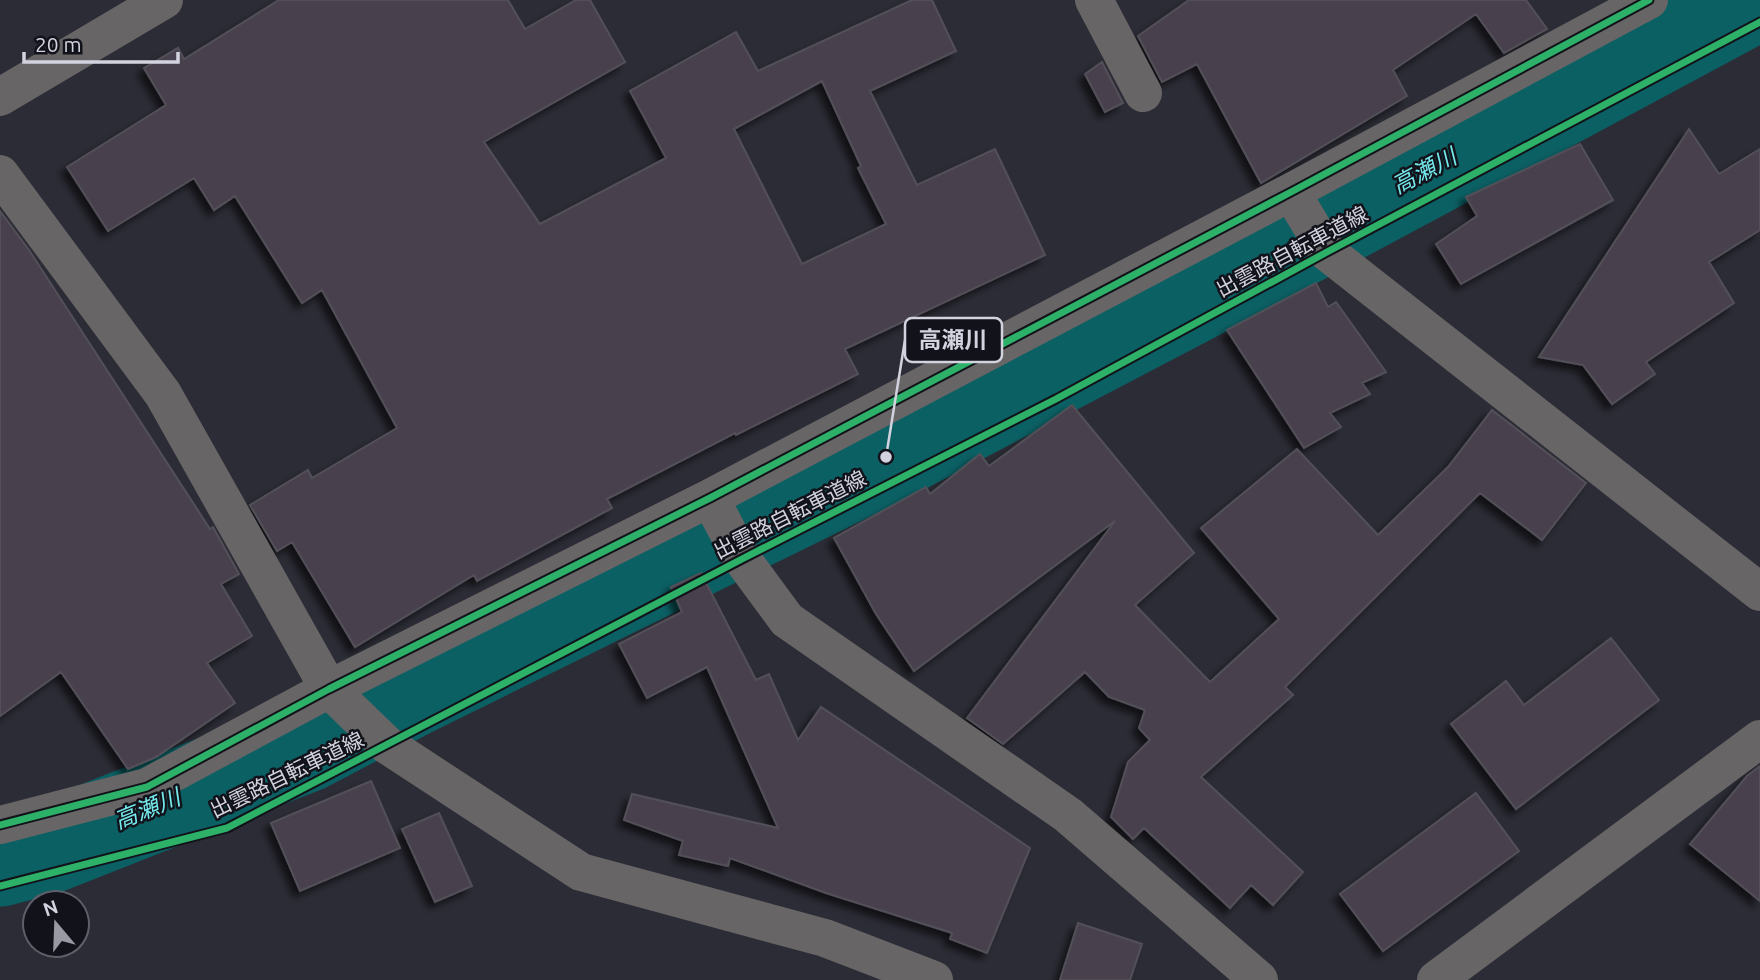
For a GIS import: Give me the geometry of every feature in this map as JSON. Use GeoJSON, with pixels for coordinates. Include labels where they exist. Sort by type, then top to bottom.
{"type":"FeatureCollection","features":[{"type":"Feature","properties":{"kind":"street"},"geometry":{"type":"LineString","coordinates":[[0,97],[164,0]]}},
{"type":"Feature","properties":{"kind":"street"},"geometry":{"type":"LineString","coordinates":[[1094,0],[1143,93]]}},
{"type":"Feature","properties":{"kind":"street"},"geometry":{"type":"LineString","coordinates":[[0,825],[147,787],[329,689],[710,498],[1649,0]]}},
{"type":"Feature","properties":{"kind":"street"},"geometry":{"type":"LineString","coordinates":[[0,174],[163,394],[329,689],[387,745],[581,872],[825,938],[934,980]]}},
{"type":"Feature","properties":{"kind":"street"},"geometry":{"type":"LineString","coordinates":[[1291,192],[1327,252],[1760,592]]}},
{"type":"Feature","properties":{"kind":"street"},"geometry":{"type":"LineString","coordinates":[[710,498],[741,559],[787,620],[1068,815],[1259,980]]}},
{"type":"Feature","properties":{"kind":"street"},"geometry":{"type":"LineString","coordinates":[[1436,980],[1760,739]]}},
{"type":"Feature","properties":{"kind":"building"},"geometry":{"type":"Polygon","coordinates":[[[279,0],[508,0],[525,29],[576,0],[590,0],[625,62],[484,142],[540,224],[666,158],[630,91],[736,32],[758,71],[912,0],[932,0],[956,51],[870,91],[917,185],[995,149],[1045,255],[845,349],[858,374],[607,499],[612,508],[477,581],[474,575],[355,647],[292,542],[277,551],[250,505],[308,470],[312,478],[397,428],[322,290],[302,303],[235,196],[214,210],[194,178],[108,231],[67,167],[166,105],[144,68],[178,48],[184,59],[279,0]],[[822,81],[734,129],[802,264],[886,224],[858,168],[861,166],[822,81]]]}},
{"type":"Feature","properties":{"kind":"building"},"geometry":{"type":"Polygon","coordinates":[[[1189,0],[1526,0],[1547,29],[1504,53],[1476,14],[1393,70],[1407,96],[1261,183],[1197,64],[1162,82],[1138,36],[1189,0]]]}},
{"type":"Feature","properties":{"kind":"building"},"geometry":{"type":"Polygon","coordinates":[[[1102,62],[1123,103],[1105,112],[1085,74],[1102,62]]]}},
{"type":"Feature","properties":{"kind":"building"},"geometry":{"type":"Polygon","coordinates":[[[1689,129],[1719,174],[1760,149],[1760,230],[1709,262],[1734,303],[1646,362],[1655,374],[1612,404],[1583,365],[1539,357],[1689,129]]]}},
{"type":"Feature","properties":{"kind":"building"},"geometry":{"type":"Polygon","coordinates":[[[1580,144],[1613,200],[1461,284],[1436,244],[1477,216],[1466,197],[1580,144]]]}},
{"type":"Feature","properties":{"kind":"building"},"geometry":{"type":"Polygon","coordinates":[[[0,211],[29,250],[210,529],[213,527],[239,574],[221,584],[252,636],[207,663],[235,703],[156,757],[128,769],[61,672],[0,716],[0,211]]]}},
{"type":"Feature","properties":{"kind":"building"},"geometry":{"type":"Polygon","coordinates":[[[1316,283],[1328,307],[1336,302],[1386,372],[1362,383],[1370,394],[1330,413],[1341,427],[1304,448],[1227,330],[1316,283]]]}},
{"type":"Feature","properties":{"kind":"building"},"geometry":{"type":"Polygon","coordinates":[[[1072,405],[1194,553],[1135,605],[1210,682],[1279,619],[1201,528],[1297,449],[1378,535],[1448,467],[1492,410],[1586,483],[1542,540],[1480,493],[1285,687],[1293,695],[1201,777],[1303,872],[1273,905],[1251,885],[1230,908],[1144,828],[1133,839],[1111,817],[1128,762],[1150,740],[1139,728],[1145,710],[1109,697],[1085,672],[1003,744],[967,718],[1115,521],[914,671],[876,614],[834,538],[926,487],[930,494],[980,454],[989,466],[1072,405]]]}},
{"type":"Feature","properties":{"kind":"building"},"geometry":{"type":"Polygon","coordinates":[[[701,573],[756,680],[769,674],[798,740],[821,707],[1030,848],[987,953],[950,939],[952,933],[826,893],[730,858],[728,866],[679,855],[683,841],[624,820],[632,794],[778,828],[707,667],[647,698],[619,644],[682,612],[671,587],[701,573]]]}},
{"type":"Feature","properties":{"kind":"building"},"geometry":{"type":"Polygon","coordinates":[[[1611,638],[1659,700],[1516,809],[1451,724],[1506,681],[1524,705],[1611,638]]]}},
{"type":"Feature","properties":{"kind":"building"},"geometry":{"type":"Polygon","coordinates":[[[1760,766],[1760,901],[1690,844],[1747,776],[1760,766]]]}},
{"type":"Feature","properties":{"kind":"building"},"geometry":{"type":"Polygon","coordinates":[[[371,781],[400,848],[300,891],[271,823],[371,781]]]}},
{"type":"Feature","properties":{"kind":"building"},"geometry":{"type":"Polygon","coordinates":[[[1476,793],[1519,851],[1383,951],[1340,894],[1476,793]]]}},
{"type":"Feature","properties":{"kind":"building"},"geometry":{"type":"Polygon","coordinates":[[[439,813],[472,886],[435,902],[402,829],[439,813]]]}},
{"type":"Feature","properties":{"kind":"building"},"geometry":{"type":"Polygon","coordinates":[[[1078,923],[1142,944],[1130,980],[1060,980],[1078,923]]]}},
{"type":"Feature","properties":{"kind":"waterway","name":"高瀬川"},"geometry":{"type":"LineString","coordinates":[[0,860],[49,847],[305,746],[412,690],[886,457],[1232,276],[1746,0]]}},
{"type":"Feature","properties":{"kind":"cycle path"},"geometry":{"type":"LineString","coordinates":[[0,825],[147,787],[329,689],[710,498],[1649,0]]}},
{"type":"Feature","properties":{"kind":"cycle path","name":"出雲路自転車道線"},"geometry":{"type":"LineString","coordinates":[[0,886],[227,828],[742,559],[1056,399],[1760,22]]}},
{"type":"Feature","properties":{"kind":"place","name":"高瀬川"},"geometry":{"type":"Point","coordinates":[886,457]}}]}
